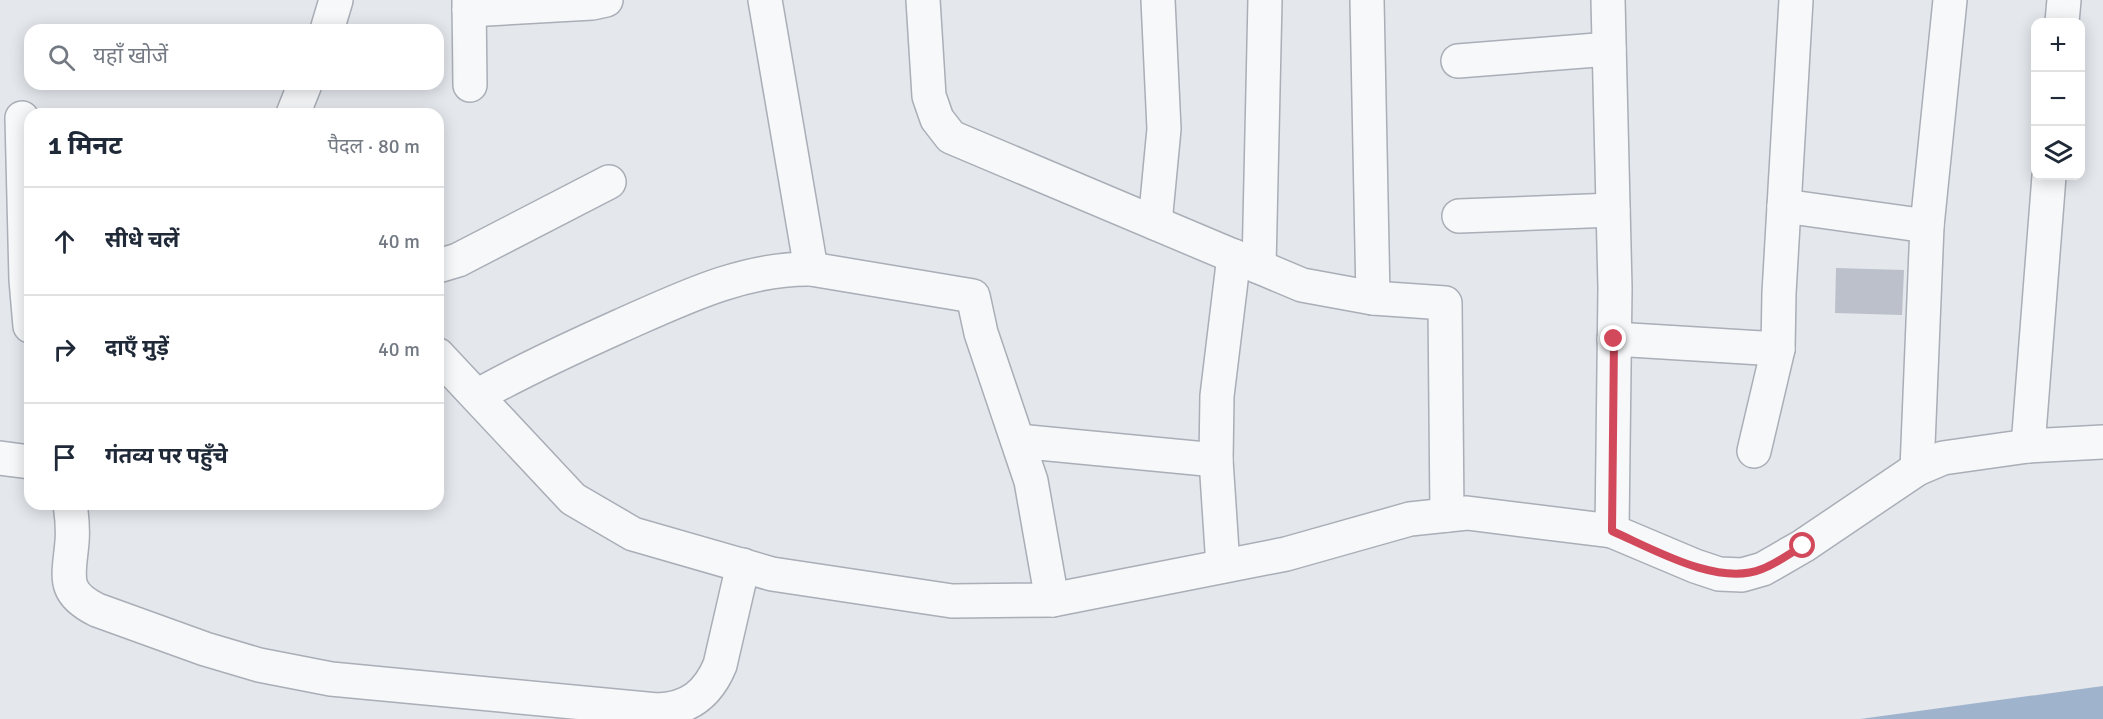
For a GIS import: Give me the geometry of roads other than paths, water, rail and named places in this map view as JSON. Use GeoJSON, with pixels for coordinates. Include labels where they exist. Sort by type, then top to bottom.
{"type":"FeatureCollection","features":[{"type":"Feature","properties":{"kind":"street"},"geometry":{"type":"LineString","coordinates":[[329,24],[336,0]]}},
{"type":"Feature","properties":{"kind":"street"},"geometry":{"type":"LineString","coordinates":[[470,85],[469,5],[592,3],[606,0]]}},
{"type":"Feature","properties":{"kind":"street"},"geometry":{"type":"LineString","coordinates":[[765,0],[811,269]]}},
{"type":"Feature","properties":{"kind":"street"},"geometry":{"type":"LineString","coordinates":[[923,0],[929,96],[937,119],[951,137],[1302,285],[1373,298],[1445,303],[1448,515]]}},
{"type":"Feature","properties":{"kind":"street"},"geometry":{"type":"LineString","coordinates":[[1155,223],[1164,129],[1158,0]]}},
{"type":"Feature","properties":{"kind":"street"},"geometry":{"type":"LineString","coordinates":[[1222,566],[1216,460],[1217,396],[1246,261],[1264,0]]}},
{"type":"Feature","properties":{"kind":"street"},"geometry":{"type":"LineString","coordinates":[[1367,0],[1373,298]]}},
{"type":"Feature","properties":{"kind":"street"},"geometry":{"type":"LineString","coordinates":[[1608,0],[1614,339],[1612,531]]}},
{"type":"Feature","properties":{"kind":"street"},"geometry":{"type":"LineString","coordinates":[[1754,451],[1778,349],[1779,293],[1796,0]]}},
{"type":"Feature","properties":{"kind":"street"},"geometry":{"type":"LineString","coordinates":[[1917,469],[1927,226],[1950,0]]}},
{"type":"Feature","properties":{"kind":"street"},"geometry":{"type":"LineString","coordinates":[[2062,18],[2064,0]]}},
{"type":"Feature","properties":{"kind":"street"},"geometry":{"type":"LineString","coordinates":[[1458,61],[1609,49]]}},
{"type":"Feature","properties":{"kind":"street"},"geometry":{"type":"LineString","coordinates":[[295,108],[303,90]]}},
{"type":"Feature","properties":{"kind":"street"},"geometry":{"type":"LineString","coordinates":[[17,118],[24,244]]}},
{"type":"Feature","properties":{"kind":"street"},"geometry":{"type":"LineString","coordinates":[[2028,446],[2049,180]]}},
{"type":"Feature","properties":{"kind":"street"},"geometry":{"type":"LineString","coordinates":[[444,264],[458,260],[609,182]]}},
{"type":"Feature","properties":{"kind":"street"},"geometry":{"type":"LineString","coordinates":[[1784,206],[1927,226]]}},
{"type":"Feature","properties":{"kind":"street"},"geometry":{"type":"LineString","coordinates":[[1459,216],[1613,210]]}},
{"type":"Feature","properties":{"kind":"street"},"geometry":{"type":"LineString","coordinates":[[477,396],[525,369],[698,291],[751,275],[788,269],[811,269],[973,296],[981,333],[1031,481],[1052,600]]}},
{"type":"Feature","properties":{"kind":"street"},"geometry":{"type":"LineString","coordinates":[[1614,339],[1778,349]]}},
{"type":"Feature","properties":{"kind":"street"},"geometry":{"type":"LineString","coordinates":[[444,361],[573,499],[633,534],[772,574],[952,601],[1052,600],[1286,554],[1410,519],[1467,513],[1612,531],[1719,574],[1742,574],[1763,569],[1803,546],[1917,469],[1944,458],[2028,446],[2103,442]]}},
{"type":"Feature","properties":{"kind":"street"},"geometry":{"type":"LineString","coordinates":[[1018,441],[1216,460]]}},
{"type":"Feature","properties":{"kind":"street"},"geometry":{"type":"LineString","coordinates":[[0,458],[24,461]]}},
{"type":"Feature","properties":{"kind":"street"},"geometry":{"type":"LineString","coordinates":[[70,510],[72,540],[69,579],[75,596],[82,603],[97,610],[205,649],[259,665],[331,679],[657,710],[670,710],[695,699],[714,679],[720,665],[743,565]]}},
{"type":"Feature","properties":{"kind":"water"},"geometry":{"type":"Polygon","coordinates":[[[2103,686],[2103,719],[1860,719],[2103,686]]]}}]}
